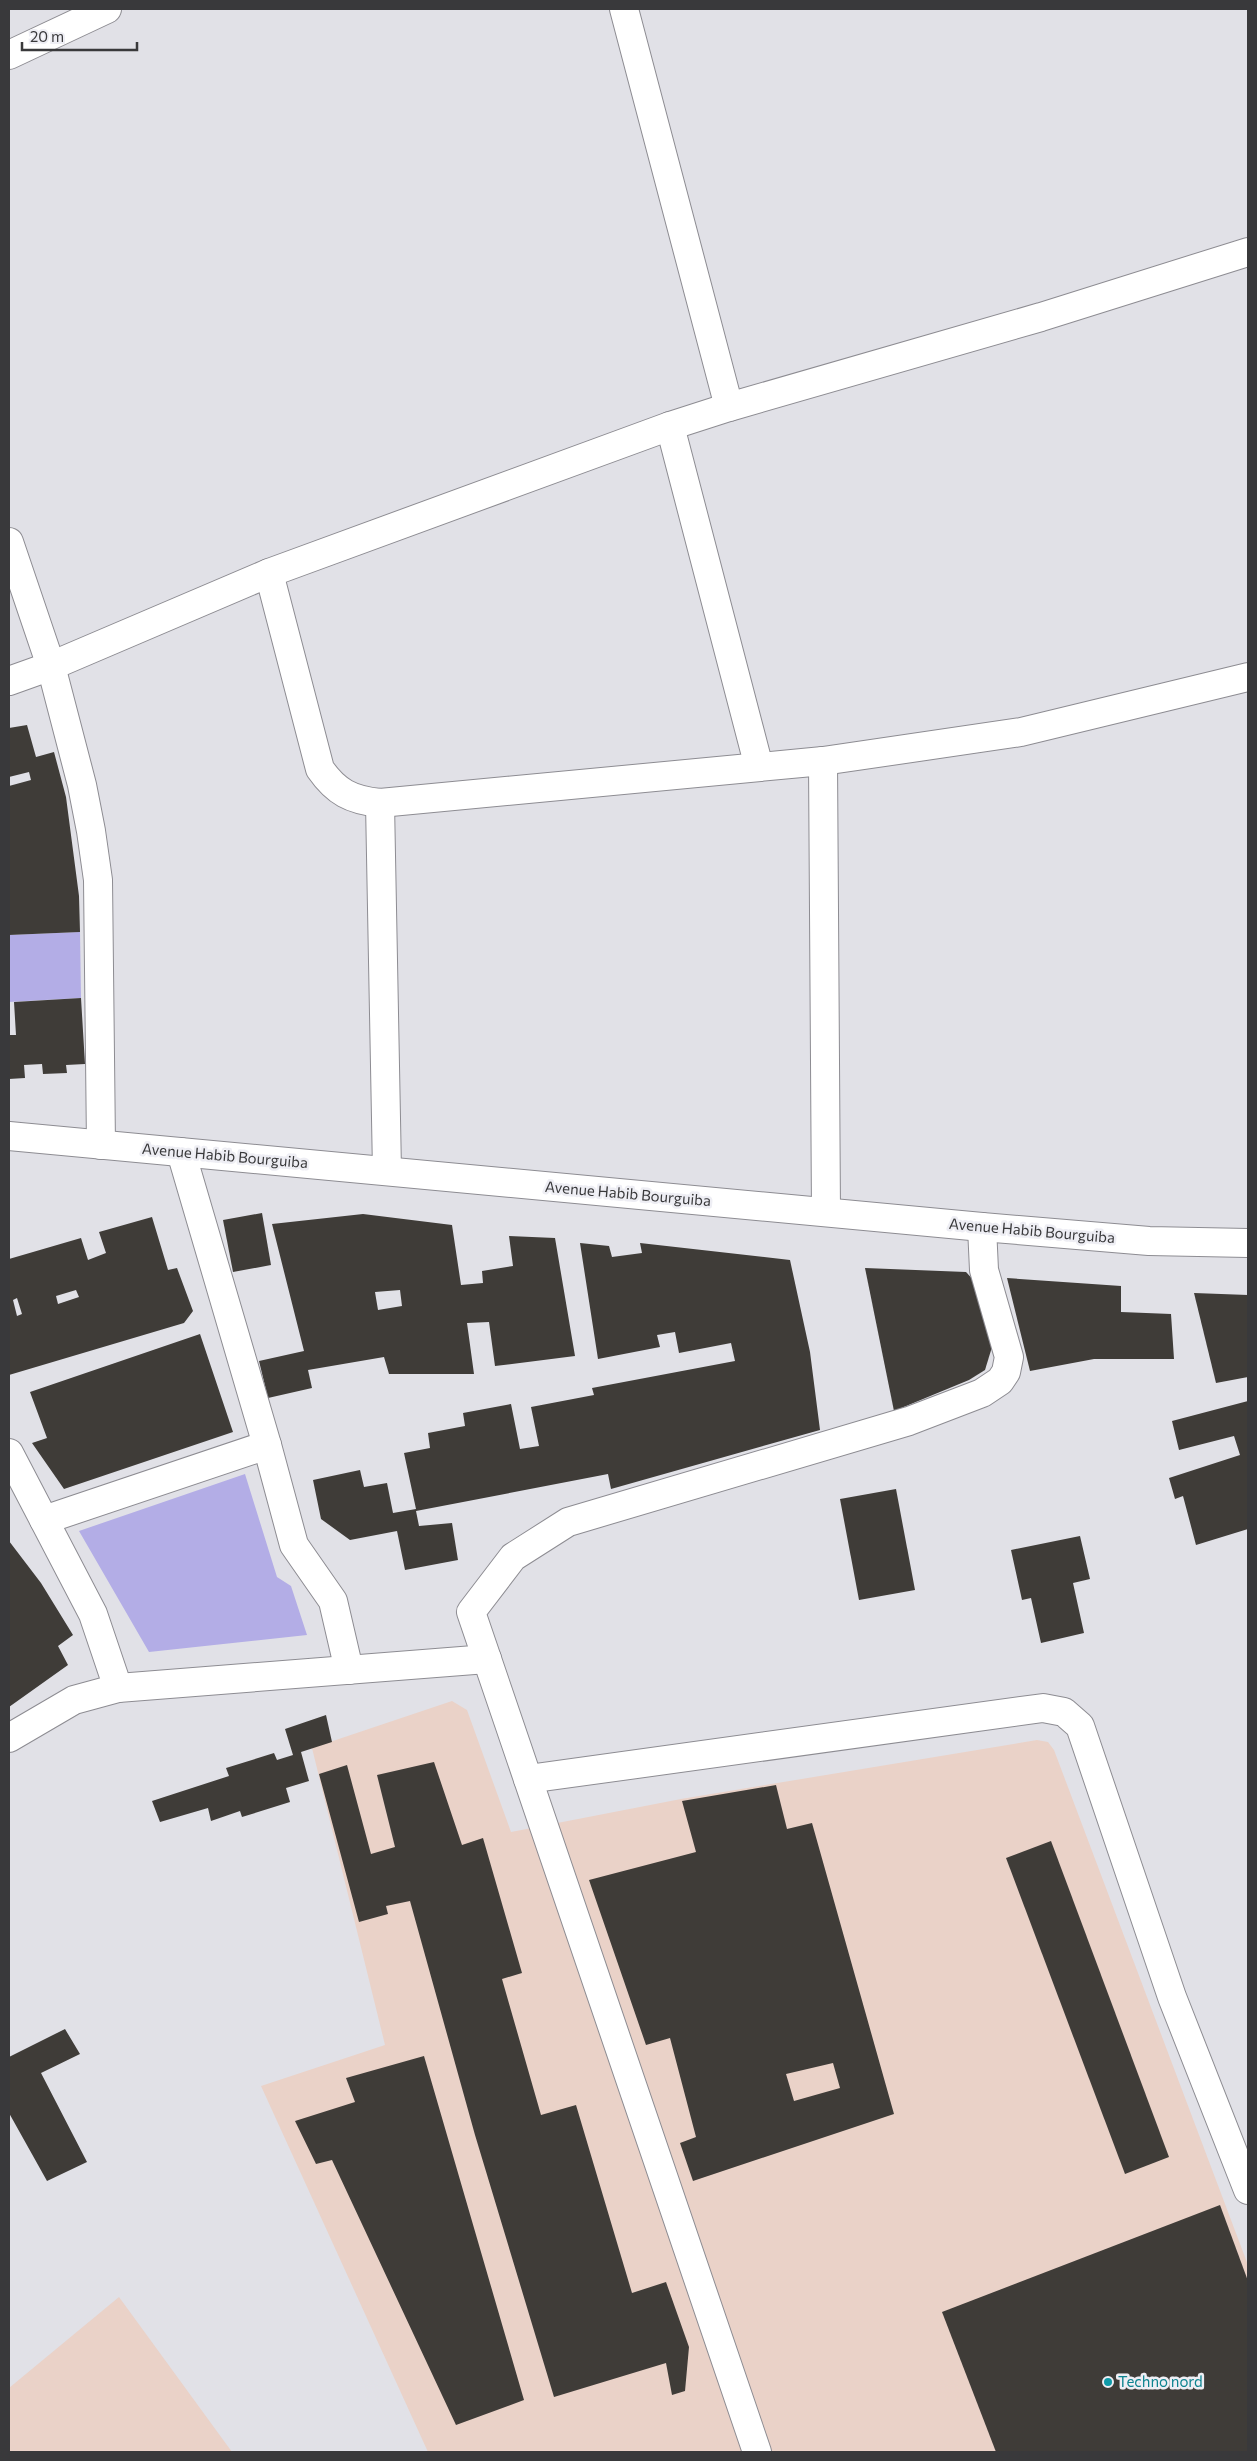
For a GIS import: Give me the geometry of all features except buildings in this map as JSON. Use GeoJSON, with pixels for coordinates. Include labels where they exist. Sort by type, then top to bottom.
{"type":"FeatureCollection","features":[{"type":"Feature","properties":{"kind":"street"},"geometry":{"type":"LineString","coordinates":[[9,55],[107,9]]}},
{"type":"Feature","properties":{"kind":"street"},"geometry":{"type":"LineString","coordinates":[[624,9],[729,407]]}},
{"type":"Feature","properties":{"kind":"street"},"geometry":{"type":"LineString","coordinates":[[9,681],[50,666],[269,573],[670,426],[729,407],[1041,317],[1248,252]]}},
{"type":"Feature","properties":{"kind":"street"},"geometry":{"type":"LineString","coordinates":[[670,426],[759,767]]}},
{"type":"Feature","properties":{"kind":"street"},"geometry":{"type":"LineString","coordinates":[[9,542],[50,666],[82,786],[98,880],[100,1145]]}},
{"type":"Feature","properties":{"kind":"street"},"geometry":{"type":"LineString","coordinates":[[269,573],[320,769],[331,785],[362,801],[380,802],[823,761],[1021,732],[1248,677]]}},
{"type":"Feature","properties":{"kind":"street"},"geometry":{"type":"LineString","coordinates":[[823,761],[826,1212]]}},
{"type":"Feature","properties":{"kind":"street"},"geometry":{"type":"LineString","coordinates":[[380,802],[387,1171]]}},
{"type":"Feature","properties":{"kind":"street","name":"Avenue Habib Bourguiba"},"geometry":{"type":"LineString","coordinates":[[9,1136],[982,1227],[1148,1241],[1248,1243]]}},
{"type":"Feature","properties":{"kind":"street"},"geometry":{"type":"LineString","coordinates":[[181,1152],[267,1445],[294,1545],[332,1601],[348,1670]]}},
{"type":"Feature","properties":{"kind":"street"},"geometry":{"type":"LineString","coordinates":[[758,2452],[472,1612],[513,1557],[568,1522],[909,1421],[982,1393],[1000,1381],[1006,1372],[1009,1357],[984,1270],[982,1227]]}},
{"type":"Feature","properties":{"kind":"street"},"geometry":{"type":"LineString","coordinates":[[44,1520],[267,1445]]}},
{"type":"Feature","properties":{"kind":"street"},"geometry":{"type":"LineString","coordinates":[[9,1453],[93,1614],[118,1688]]}},
{"type":"Feature","properties":{"kind":"street"},"geometry":{"type":"LineString","coordinates":[[9,1738],[74,1700],[118,1688],[488,1659]]}},
{"type":"Feature","properties":{"kind":"street"},"geometry":{"type":"LineString","coordinates":[[528,1779],[1043,1708],[1064,1712],[1080,1726],[1172,1997],[1240,2142],[1248,2190]]}},
{"type":"Feature","properties":{"kind":"shaded area"},"geometry":{"type":"Polygon","coordinates":[[[80,932],[81,998],[9,1002],[9,935],[80,932]]]}},
{"type":"Feature","properties":{"kind":"shaded area"},"geometry":{"type":"Polygon","coordinates":[[[245,1474],[277,1577],[291,1586],[307,1635],[149,1652],[79,1531],[245,1474]]]}},
{"type":"Feature","properties":{"kind":"shaded area"},"geometry":{"type":"Polygon","coordinates":[[[452,1701],[467,1710],[511,1832],[681,1799],[1037,1740],[1048,1742],[1054,1750],[1248,2265],[1248,2452],[428,2452],[261,2086],[385,2045],[312,1748],[452,1701]]]}},
{"type":"Feature","properties":{"kind":"shaded area"},"geometry":{"type":"Polygon","coordinates":[[[119,2297],[232,2452],[9,2452],[9,2388],[119,2297]]]}},
{"type":"Feature","properties":{"kind":"place","name":"Techno nord"},"geometry":{"type":"Point","coordinates":[1108,2382]}}]}
